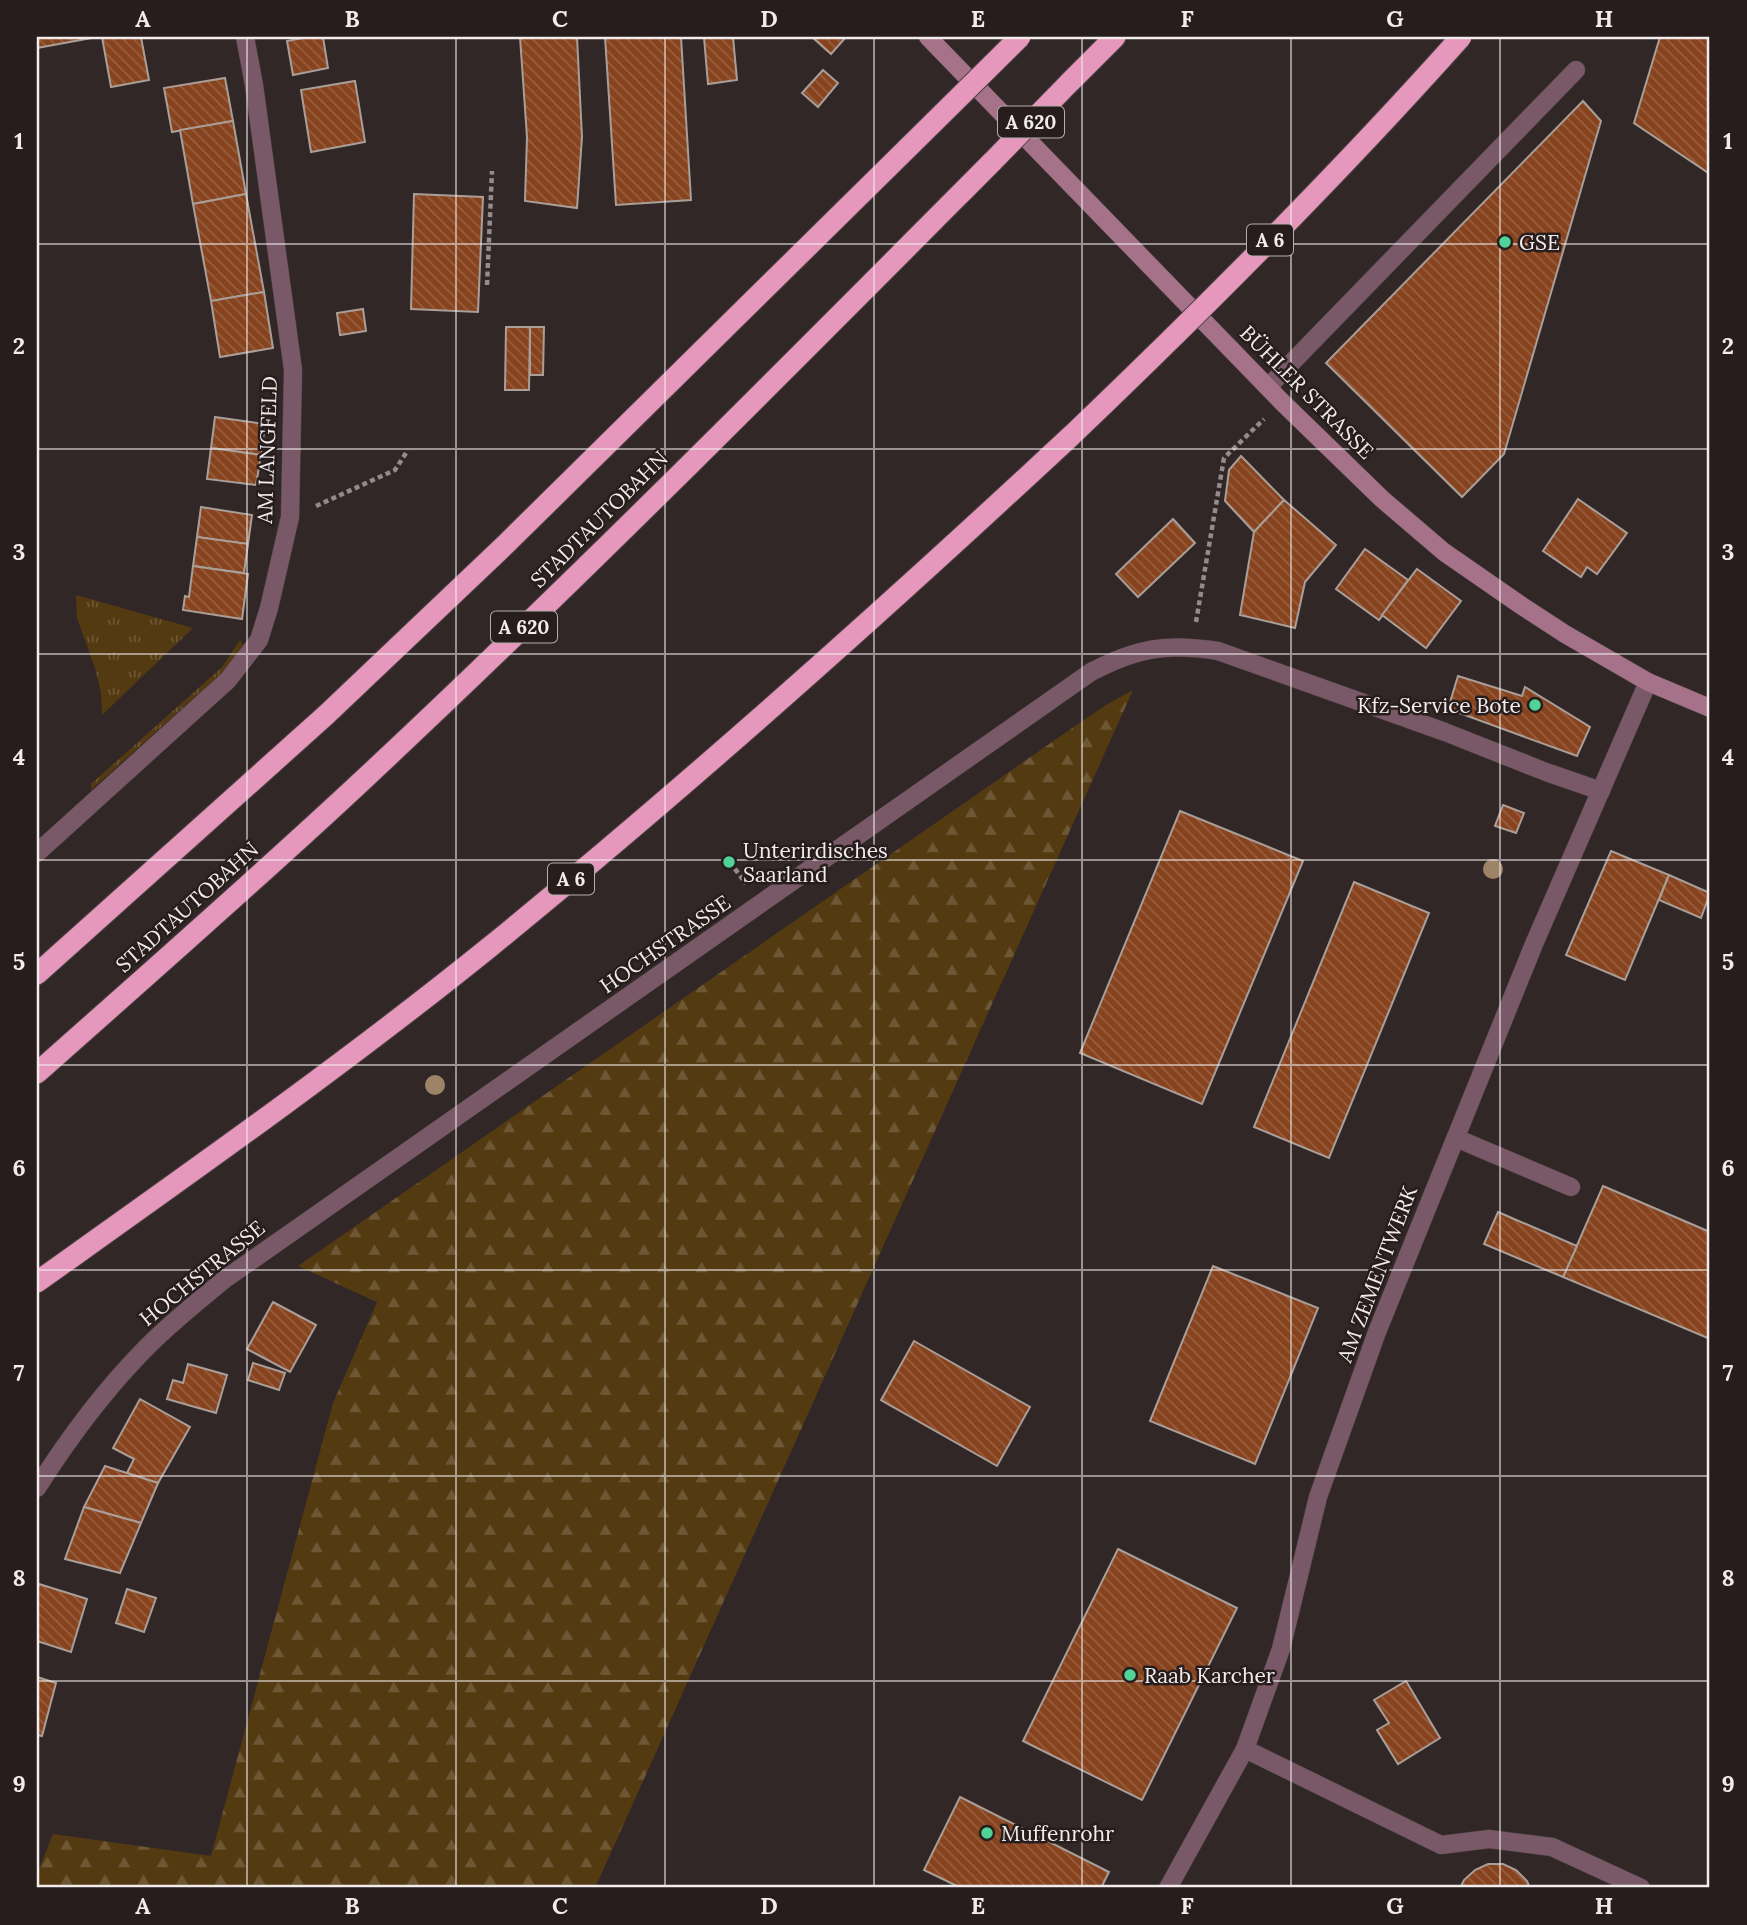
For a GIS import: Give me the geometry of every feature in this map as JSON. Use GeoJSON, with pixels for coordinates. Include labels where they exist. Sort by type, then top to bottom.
{"type":"FeatureCollection","features":[{"type":"Feature","properties":{"kind":"highway"},"geometry":{"type":"LineString","coordinates":[[37,974],[326,715],[507,543],[1020,37]]}},
{"type":"Feature","properties":{"kind":"highway","name":"STADTAUTOBAHN"},"geometry":{"type":"LineString","coordinates":[[37,1073],[196,933],[470,679],[762,393],[1115,37]]}},
{"type":"Feature","properties":{"kind":"highway","name":"A 6"},"geometry":{"type":"LineString","coordinates":[[37,1282],[310,1085],[490,947],[730,746],[934,564],[1072,435],[1239,272],[1461,37]]}},
{"type":"Feature","properties":{"kind":"main road","name":"BÜHLER STRASSE"},"geometry":{"type":"LineString","coordinates":[[928,37],[1282,402],[1381,499],[1444,552],[1533,613],[1648,681],[1710,708]]}},
{"type":"Feature","properties":{"kind":"street","name":"AM LANGFELD"},"geometry":{"type":"LineString","coordinates":[[37,853],[228,680],[262,633],[290,517],[293,370],[245,37]]}},
{"type":"Feature","properties":{"kind":"street"},"geometry":{"type":"LineString","coordinates":[[1268,387],[1576,71]]}},
{"type":"Feature","properties":{"kind":"street","name":"HOCHSTRASSE"},"geometry":{"type":"LineString","coordinates":[[37,1488],[64,1446],[111,1387],[144,1350],[216,1287],[262,1252],[1091,672],[1118,658],[1150,648],[1192,647],[1218,651],[1601,791]]}},
{"type":"Feature","properties":{"kind":"street","name":"AM ZEMENTWERK"},"geometry":{"type":"LineString","coordinates":[[1167,1888],[1245,1749],[1281,1649],[1318,1497],[1382,1321],[1534,944],[1648,681]]}},
{"type":"Feature","properties":{"kind":"street"},"geometry":{"type":"LineString","coordinates":[[1456,1138],[1571,1187]]}},
{"type":"Feature","properties":{"kind":"street"},"geometry":{"type":"LineString","coordinates":[[1245,1749],[1441,1845],[1489,1839],[1552,1847],[1641,1888]]}},
{"type":"Feature","properties":{"kind":"path"},"geometry":{"type":"LineString","coordinates":[[487,285],[492,171]]}},
{"type":"Feature","properties":{"kind":"path"},"geometry":{"type":"LineString","coordinates":[[1192,647],[1224,458],[1282,402]]}},
{"type":"Feature","properties":{"kind":"path"},"geometry":{"type":"LineString","coordinates":[[290,517],[395,470],[408,450]]}},
{"type":"Feature","properties":{"kind":"green space"},"geometry":{"type":"Polygon","coordinates":[[[76,595],[193,628],[102,715],[101,692],[95,668],[77,618],[76,595]]]}},
{"type":"Feature","properties":{"kind":"green space"},"geometry":{"type":"Polygon","coordinates":[[[240,640],[243,645],[226,669],[91,790],[91,784],[222,667],[240,640]]]}},
{"type":"Feature","properties":{"kind":"green space"},"geometry":{"type":"Polygon","coordinates":[[[1133,690],[595,1888],[37,1888],[37,1874],[53,1834],[211,1856],[333,1403],[377,1302],[298,1266],[1078,724],[1133,690]]]}},
{"type":"Feature","properties":{"kind":"building"},"geometry":{"type":"Polygon","coordinates":[[[37,37],[97,37],[37,48],[37,37]]]}},
{"type":"Feature","properties":{"kind":"building"},"geometry":{"type":"Polygon","coordinates":[[[102,37],[141,37],[149,80],[111,87],[102,37]]]}},
{"type":"Feature","properties":{"kind":"building"},"geometry":{"type":"Polygon","coordinates":[[[323,37],[328,68],[293,75],[287,41],[323,37]]]}},
{"type":"Feature","properties":{"kind":"building"},"geometry":{"type":"Polygon","coordinates":[[[520,37],[577,37],[582,137],[577,208],[525,201],[527,137],[520,37]]]}},
{"type":"Feature","properties":{"kind":"building"},"geometry":{"type":"Polygon","coordinates":[[[605,37],[681,37],[691,200],[616,205],[605,37]]]}},
{"type":"Feature","properties":{"kind":"building"},"geometry":{"type":"Polygon","coordinates":[[[704,37],[733,37],[737,80],[708,84],[704,37]]]}},
{"type":"Feature","properties":{"kind":"building"},"geometry":{"type":"Polygon","coordinates":[[[812,37],[846,37],[831,54],[812,37]]]}},
{"type":"Feature","properties":{"kind":"building"},"geometry":{"type":"Polygon","coordinates":[[[1660,37],[1710,37],[1710,174],[1634,123],[1660,37]]]}},
{"type":"Feature","properties":{"kind":"building"},"geometry":{"type":"Polygon","coordinates":[[[823,70],[838,83],[818,107],[802,93],[823,70]]]}},
{"type":"Feature","properties":{"kind":"building"},"geometry":{"type":"Polygon","coordinates":[[[225,78],[233,121],[172,132],[164,88],[225,78]]]}},
{"type":"Feature","properties":{"kind":"building"},"geometry":{"type":"Polygon","coordinates":[[[355,81],[365,142],[311,152],[301,90],[355,81]]]}},
{"type":"Feature","properties":{"kind":"building","name":"GSE"},"geometry":{"type":"Polygon","coordinates":[[[1583,101],[1601,121],[1504,454],[1462,497],[1326,363],[1583,101]]]}},
{"type":"Feature","properties":{"kind":"building"},"geometry":{"type":"Polygon","coordinates":[[[233,121],[246,194],[193,204],[180,130],[233,121]]]}},
{"type":"Feature","properties":{"kind":"building"},"geometry":{"type":"Polygon","coordinates":[[[246,194],[264,292],[211,301],[193,204],[246,194]]]}},
{"type":"Feature","properties":{"kind":"building"},"geometry":{"type":"Polygon","coordinates":[[[414,194],[483,197],[478,312],[411,309],[414,194]]]}},
{"type":"Feature","properties":{"kind":"building"},"geometry":{"type":"Polygon","coordinates":[[[264,292],[273,348],[220,357],[211,301],[264,292]]]}},
{"type":"Feature","properties":{"kind":"building"},"geometry":{"type":"Polygon","coordinates":[[[363,309],[366,331],[340,335],[337,313],[363,309]]]}},
{"type":"Feature","properties":{"kind":"building"},"geometry":{"type":"Polygon","coordinates":[[[506,327],[530,327],[529,390],[505,390],[506,327]]]}},
{"type":"Feature","properties":{"kind":"building"},"geometry":{"type":"Polygon","coordinates":[[[530,327],[544,327],[543,375],[530,375],[530,327]]]}},
{"type":"Feature","properties":{"kind":"building"},"geometry":{"type":"Polygon","coordinates":[[[215,417],[265,424],[261,455],[211,448],[215,417]]]}},
{"type":"Feature","properties":{"kind":"building"},"geometry":{"type":"Polygon","coordinates":[[[211,448],[261,455],[256,485],[207,479],[211,448]]]}},
{"type":"Feature","properties":{"kind":"building"},"geometry":{"type":"Polygon","coordinates":[[[1241,456],[1284,500],[1254,532],[1225,501],[1229,470],[1241,456]]]}},
{"type":"Feature","properties":{"kind":"building"},"geometry":{"type":"Polygon","coordinates":[[[1578,499],[1627,533],[1597,574],[1587,567],[1581,577],[1543,551],[1578,499]]]}},
{"type":"Feature","properties":{"kind":"building"},"geometry":{"type":"Polygon","coordinates":[[[1284,500],[1336,545],[1305,582],[1295,628],[1240,615],[1254,532],[1284,500]]]}},
{"type":"Feature","properties":{"kind":"building"},"geometry":{"type":"Polygon","coordinates":[[[201,507],[252,515],[248,544],[197,537],[201,507]]]}},
{"type":"Feature","properties":{"kind":"building"},"geometry":{"type":"Polygon","coordinates":[[[1173,519],[1195,543],[1138,597],[1116,574],[1173,519]]]}},
{"type":"Feature","properties":{"kind":"building"},"geometry":{"type":"Polygon","coordinates":[[[197,537],[248,544],[244,573],[193,566],[197,537]]]}},
{"type":"Feature","properties":{"kind":"building"},"geometry":{"type":"Polygon","coordinates":[[[1365,549],[1408,580],[1379,620],[1336,589],[1365,549]]]}},
{"type":"Feature","properties":{"kind":"building"},"geometry":{"type":"Polygon","coordinates":[[[193,566],[248,574],[242,619],[183,610],[185,596],[189,597],[193,566]]]}},
{"type":"Feature","properties":{"kind":"building"},"geometry":{"type":"Polygon","coordinates":[[[1417,569],[1461,601],[1426,648],[1382,615],[1417,569]]]}},
{"type":"Feature","properties":{"kind":"building"},"geometry":{"type":"Polygon","coordinates":[[[1458,676],[1522,696],[1525,687],[1590,727],[1577,756],[1448,709],[1458,676]]]}},
{"type":"Feature","properties":{"kind":"building"},"geometry":{"type":"Polygon","coordinates":[[[1503,805],[1524,813],[1516,833],[1495,826],[1503,805]]]}},
{"type":"Feature","properties":{"kind":"building"},"geometry":{"type":"Polygon","coordinates":[[[1180,811],[1303,861],[1202,1104],[1080,1053],[1180,811]]]}},
{"type":"Feature","properties":{"kind":"building"},"geometry":{"type":"Polygon","coordinates":[[[1611,851],[1669,875],[1625,980],[1566,955],[1611,851]]]}},
{"type":"Feature","properties":{"kind":"building"},"geometry":{"type":"Polygon","coordinates":[[[1669,875],[1710,893],[1701,918],[1659,900],[1669,875]]]}},
{"type":"Feature","properties":{"kind":"building"},"geometry":{"type":"Polygon","coordinates":[[[1354,882],[1429,913],[1329,1158],[1254,1127],[1354,882]]]}},
{"type":"Feature","properties":{"kind":"building"},"geometry":{"type":"Polygon","coordinates":[[[1603,1186],[1710,1232],[1710,1339],[1563,1277],[1603,1186]]]}},
{"type":"Feature","properties":{"kind":"building"},"geometry":{"type":"Polygon","coordinates":[[[1498,1212],[1577,1246],[1563,1277],[1484,1244],[1498,1212]]]}},
{"type":"Feature","properties":{"kind":"building"},"geometry":{"type":"Polygon","coordinates":[[[1213,1266],[1318,1308],[1255,1464],[1150,1421],[1213,1266]]]}},
{"type":"Feature","properties":{"kind":"building"},"geometry":{"type":"Polygon","coordinates":[[[273,1302],[316,1325],[290,1372],[247,1349],[273,1302]]]}},
{"type":"Feature","properties":{"kind":"building"},"geometry":{"type":"Polygon","coordinates":[[[914,1341],[1030,1407],[997,1466],[881,1400],[914,1341]]]}},
{"type":"Feature","properties":{"kind":"building"},"geometry":{"type":"Polygon","coordinates":[[[253,1363],[285,1373],[279,1390],[248,1380],[253,1363]]]}},
{"type":"Feature","properties":{"kind":"building"},"geometry":{"type":"Polygon","coordinates":[[[188,1364],[227,1375],[216,1413],[167,1399],[173,1380],[183,1383],[188,1364]]]}},
{"type":"Feature","properties":{"kind":"building"},"geometry":{"type":"Polygon","coordinates":[[[140,1399],[190,1427],[158,1483],[127,1473],[134,1459],[113,1448],[140,1399]]]}},
{"type":"Feature","properties":{"kind":"building"},"geometry":{"type":"Polygon","coordinates":[[[105,1466],[158,1483],[141,1523],[84,1507],[105,1466]]]}},
{"type":"Feature","properties":{"kind":"building"},"geometry":{"type":"Polygon","coordinates":[[[84,1507],[141,1523],[120,1573],[65,1559],[84,1507]]]}},
{"type":"Feature","properties":{"kind":"building","name":"Raab Karcher"},"geometry":{"type":"Polygon","coordinates":[[[1118,1549],[1237,1608],[1142,1800],[1023,1741],[1118,1549]]]}},
{"type":"Feature","properties":{"kind":"building"},"geometry":{"type":"Polygon","coordinates":[[[39,1584],[87,1599],[71,1652],[37,1641],[39,1584]]]}},
{"type":"Feature","properties":{"kind":"building"},"geometry":{"type":"Polygon","coordinates":[[[127,1589],[156,1598],[144,1632],[116,1623],[127,1589]]]}},
{"type":"Feature","properties":{"kind":"building"},"geometry":{"type":"Polygon","coordinates":[[[37,1677],[56,1683],[42,1736],[37,1735],[37,1677]]]}},
{"type":"Feature","properties":{"kind":"building"},"geometry":{"type":"Polygon","coordinates":[[[1406,1681],[1440,1738],[1398,1764],[1377,1730],[1389,1723],[1374,1700],[1406,1681]]]}},
{"type":"Feature","properties":{"kind":"building","name":"Muffenrohr"},"geometry":{"type":"Polygon","coordinates":[[[960,1797],[1109,1872],[1101,1888],[961,1888],[924,1870],[960,1797]]]}},
{"type":"Feature","properties":{"kind":"building"},"geometry":{"type":"Polygon","coordinates":[[[1488,1864],[1503,1864],[1516,1870],[1530,1888],[1460,1888],[1475,1870],[1488,1864]]]}},
{"type":"Feature","properties":{"kind":"place","name":"GSE"},"geometry":{"type":"Point","coordinates":[1505,242]}},
{"type":"Feature","properties":{"kind":"place","name":"Kfz-Service Bote"},"geometry":{"type":"Point","coordinates":[1535,705]}},
{"type":"Feature","properties":{"kind":"place","name":"Unterirdisches Saarland"},"geometry":{"type":"Point","coordinates":[729,862]}},
{"type":"Feature","properties":{"kind":"place","name":"Raab Karcher"},"geometry":{"type":"Point","coordinates":[1130,1675]}},
{"type":"Feature","properties":{"kind":"place","name":"Muffenrohr"},"geometry":{"type":"Point","coordinates":[987,1833]}}]}
